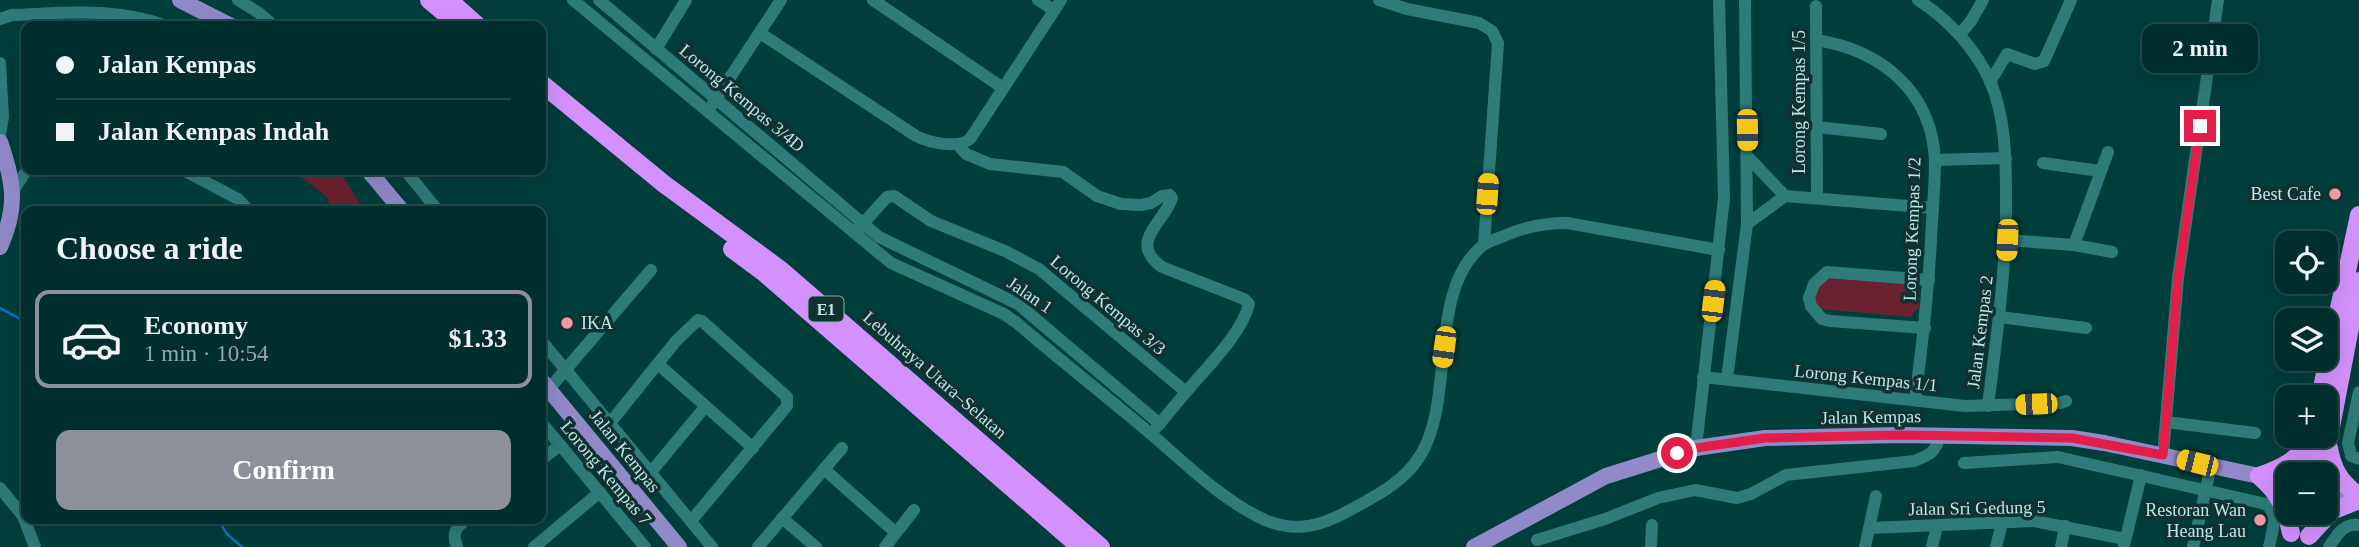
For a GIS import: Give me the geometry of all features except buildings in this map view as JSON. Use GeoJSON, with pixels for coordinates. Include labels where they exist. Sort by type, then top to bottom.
{"type":"FeatureCollection","features":[{"type":"Feature","properties":{"kind":"highway"},"geometry":{"type":"LineString","coordinates":[[429,0],[454,21]]}},
{"type":"Feature","properties":{"kind":"highway"},"geometry":{"type":"LineString","coordinates":[[449,0],[472,21]]}},
{"type":"Feature","properties":{"kind":"highway","name":"Lebuhraya Utara–Selatan"},"geometry":{"type":"LineString","coordinates":[[546,87],[664,184],[781,270],[1101,547]]}},
{"type":"Feature","properties":{"kind":"highway","name":"Lebuhraya Utara–Selatan"},"geometry":{"type":"LineString","coordinates":[[546,101],[763,272],[1080,547]]}},
{"type":"Feature","properties":{"kind":"highway"},"geometry":{"type":"LineString","coordinates":[[2323,385],[2359,215]]}},
{"type":"Feature","properties":{"kind":"highway"},"geometry":{"type":"LineString","coordinates":[[2331,385],[2359,281]]}},
{"type":"Feature","properties":{"kind":"highway"},"geometry":{"type":"LineString","coordinates":[[2299,541],[2275,490],[2259,476],[2281,468],[2307,448]]}},
{"type":"Feature","properties":{"kind":"highway"},"geometry":{"type":"LineString","coordinates":[[2299,541],[2332,511],[2359,498],[2341,481],[2322,448]]}},
{"type":"Feature","properties":{"kind":"highway"},"geometry":{"type":"LineString","coordinates":[[2299,541],[2308,525]]}},
{"type":"Feature","properties":{"kind":"main road"},"geometry":{"type":"LineString","coordinates":[[180,0],[220,21]]}},
{"type":"Feature","properties":{"kind":"main road"},"geometry":{"type":"LineString","coordinates":[[0,142],[13,191],[11,216],[0,247]]}},
{"type":"Feature","properties":{"kind":"main road"},"geometry":{"type":"LineString","coordinates":[[372,175],[397,206]]}},
{"type":"Feature","properties":{"kind":"main road","name":"Jalan Kempas"},"geometry":{"type":"LineString","coordinates":[[546,385],[679,547]]}},
{"type":"Feature","properties":{"kind":"main road","name":"Jalan Kempas"},"geometry":{"type":"LineString","coordinates":[[1474,547],[1606,476],[1696,448],[1765,438],[1940,435],[2072,438],[2275,479]]}},
{"type":"Feature","properties":{"kind":"main road"},"geometry":{"type":"LineString","coordinates":[[2338,493],[2359,498]]}},
{"type":"Feature","properties":{"kind":"street"},"geometry":{"type":"LineString","coordinates":[[238,0],[267,21]]}},
{"type":"Feature","properties":{"kind":"street"},"geometry":{"type":"LineString","coordinates":[[573,0],[891,263],[1004,314],[1155,429],[1183,463],[1237,505],[1280,525],[1301,528],[1325,524],[1390,488],[1409,470],[1428,440],[1433,424],[1459,275],[1484,244],[1552,223],[1567,223],[1719,250]]}},
{"type":"Feature","properties":{"kind":"street","name":"Lorong Kempas 3/4D"},"geometry":{"type":"LineString","coordinates":[[599,0],[863,223]]}},
{"type":"Feature","properties":{"kind":"street"},"geometry":{"type":"LineString","coordinates":[[656,49],[686,0]]}},
{"type":"Feature","properties":{"kind":"street"},"geometry":{"type":"LineString","coordinates":[[708,113],[780,0]]}},
{"type":"Feature","properties":{"kind":"street"},"geometry":{"type":"LineString","coordinates":[[873,0],[1003,88]]}},
{"type":"Feature","properties":{"kind":"street"},"geometry":{"type":"LineString","coordinates":[[760,33],[924,141],[958,145],[970,138],[1057,5],[1038,0]]}},
{"type":"Feature","properties":{"kind":"street"},"geometry":{"type":"LineString","coordinates":[[1379,0],[1408,9],[1479,23],[1492,31],[1498,43],[1484,244]]}},
{"type":"Feature","properties":{"kind":"street"},"geometry":{"type":"LineString","coordinates":[[1696,448],[1724,198],[1719,0]]}},
{"type":"Feature","properties":{"kind":"street"},"geometry":{"type":"LineString","coordinates":[[1727,379],[1747,223],[1745,0]]}},
{"type":"Feature","properties":{"kind":"street","name":"Jalan Kempas 2"},"geometry":{"type":"LineString","coordinates":[[1918,0],[1937,12],[1960,34],[1990,82],[1999,108],[2006,158],[2007,240],[1988,406]]}},
{"type":"Feature","properties":{"kind":"street"},"geometry":{"type":"LineString","coordinates":[[1960,34],[1983,0]]}},
{"type":"Feature","properties":{"kind":"street"},"geometry":{"type":"LineString","coordinates":[[1990,82],[2007,54],[2035,64],[2043,61],[2071,0]]}},
{"type":"Feature","properties":{"kind":"street"},"geometry":{"type":"LineString","coordinates":[[2163,455],[2178,278],[2218,0]]}},
{"type":"Feature","properties":{"kind":"street","name":"Lorong Kempas 1/5"},"geometry":{"type":"LineString","coordinates":[[1816,6],[1817,198]]}},
{"type":"Feature","properties":{"kind":"street"},"geometry":{"type":"LineString","coordinates":[[0,19],[12,15],[103,12],[150,21]]}},
{"type":"Feature","properties":{"kind":"street","name":"Lorong Kempas 1/2"},"geometry":{"type":"LineString","coordinates":[[1816,40],[1862,51],[1885,65],[1907,86],[1920,106],[1930,131],[1935,160],[1929,280],[1915,400]]}},
{"type":"Feature","properties":{"kind":"street"},"geometry":{"type":"LineString","coordinates":[[0,63],[3,117],[0,135]]}},
{"type":"Feature","properties":{"kind":"street"},"geometry":{"type":"LineString","coordinates":[[1817,127],[1881,134]]}},
{"type":"Feature","properties":{"kind":"street"},"geometry":{"type":"LineString","coordinates":[[958,145],[966,154],[990,164],[1063,172],[1097,195],[1121,204],[1142,205],[1170,195],[1172,198],[1169,207],[1152,228],[1149,237],[1149,253],[1155,262],[1244,299],[1249,304],[1229,340],[1155,429]]}},
{"type":"Feature","properties":{"kind":"street"},"geometry":{"type":"LineString","coordinates":[[2074,245],[2108,152]]}},
{"type":"Feature","properties":{"kind":"street"},"geometry":{"type":"LineString","coordinates":[[1747,156],[1785,196]]}},
{"type":"Feature","properties":{"kind":"street"},"geometry":{"type":"LineString","coordinates":[[1935,160],[2006,158]]}},
{"type":"Feature","properties":{"kind":"street"},"geometry":{"type":"LineString","coordinates":[[2043,163],[2100,171]]}},
{"type":"Feature","properties":{"kind":"street"},"geometry":{"type":"LineString","coordinates":[[13,191],[24,175]]}},
{"type":"Feature","properties":{"kind":"street"},"geometry":{"type":"LineString","coordinates":[[192,175],[238,199],[244,206]]}},
{"type":"Feature","properties":{"kind":"street"},"geometry":{"type":"LineString","coordinates":[[409,175],[434,206]]}},
{"type":"Feature","properties":{"kind":"street","name":"Lorong Kempas 3/3"},"geometry":{"type":"LineString","coordinates":[[854,233],[887,197],[894,196],[931,221],[1005,251],[1039,269],[1186,392]]}},
{"type":"Feature","properties":{"kind":"street"},"geometry":{"type":"LineString","coordinates":[[1747,223],[1785,196],[1933,208]]}},
{"type":"Feature","properties":{"kind":"street","name":"Jalan 1"},"geometry":{"type":"LineString","coordinates":[[863,223],[889,244],[1018,304],[1155,429]]}},
{"type":"Feature","properties":{"kind":"street"},"geometry":{"type":"LineString","coordinates":[[2007,240],[2074,245],[2112,252]]}},
{"type":"Feature","properties":{"kind":"street"},"geometry":{"type":"LineString","coordinates":[[546,383],[565,370],[651,270]]}},
{"type":"Feature","properties":{"kind":"street"},"geometry":{"type":"LineString","coordinates":[[1925,328],[1830,321],[1815,313],[1809,298],[1814,284],[1826,272],[1929,280]]}},
{"type":"Feature","properties":{"kind":"street"},"geometry":{"type":"LineString","coordinates":[[2000,317],[2087,328]]}},
{"type":"Feature","properties":{"kind":"street"},"geometry":{"type":"LineString","coordinates":[[610,423],[676,341],[698,320],[787,397],[787,406],[691,521]]}},
{"type":"Feature","properties":{"kind":"street"},"geometry":{"type":"LineString","coordinates":[[546,346],[712,547]]}},
{"type":"Feature","properties":{"kind":"street"},"geometry":{"type":"LineString","coordinates":[[658,364],[753,448]]}},
{"type":"Feature","properties":{"kind":"street","name":"Lorong Kempas 1/1"},"geometry":{"type":"LineString","coordinates":[[1703,377],[1965,406],[2066,401]]}},
{"type":"Feature","properties":{"kind":"street"},"geometry":{"type":"LineString","coordinates":[[2355,457],[2348,443],[2359,392]]}},
{"type":"Feature","properties":{"kind":"street"},"geometry":{"type":"LineString","coordinates":[[651,472],[705,407]]}},
{"type":"Feature","properties":{"kind":"street"},"geometry":{"type":"LineString","coordinates":[[2166,422],[2255,433]]}},
{"type":"Feature","properties":{"kind":"street","name":"Lorong Kempas 7"},"geometry":{"type":"LineString","coordinates":[[546,428],[600,492],[639,545]]}},
{"type":"Feature","properties":{"kind":"street"},"geometry":{"type":"LineString","coordinates":[[1526,519],[1537,543],[1658,498],[1695,490],[1737,498],[1751,494],[1786,475],[1914,461],[1933,453],[1940,435]]}},
{"type":"Feature","properties":{"kind":"street"},"geometry":{"type":"LineString","coordinates":[[546,456],[560,445]]}},
{"type":"Feature","properties":{"kind":"street"},"geometry":{"type":"LineString","coordinates":[[758,547],[842,448]]}},
{"type":"Feature","properties":{"kind":"street"},"geometry":{"type":"LineString","coordinates":[[1964,463],[2048,456],[2269,506],[2274,513],[2269,547]]}},
{"type":"Feature","properties":{"kind":"street"},"geometry":{"type":"LineString","coordinates":[[2193,547],[2211,466]]}},
{"type":"Feature","properties":{"kind":"street"},"geometry":{"type":"LineString","coordinates":[[824,469],[896,533]]}},
{"type":"Feature","properties":{"kind":"street"},"geometry":{"type":"LineString","coordinates":[[2124,543],[2141,475]]}},
{"type":"Feature","properties":{"kind":"street"},"geometry":{"type":"LineString","coordinates":[[0,488],[21,510]]}},
{"type":"Feature","properties":{"kind":"street"},"geometry":{"type":"LineString","coordinates":[[534,547],[600,492]]}},
{"type":"Feature","properties":{"kind":"street"},"geometry":{"type":"LineString","coordinates":[[1865,547],[1876,496]]}},
{"type":"Feature","properties":{"kind":"street"},"geometry":{"type":"LineString","coordinates":[[885,547],[914,510]]}},
{"type":"Feature","properties":{"kind":"street"},"geometry":{"type":"LineString","coordinates":[[782,518],[816,547]]}},
{"type":"Feature","properties":{"kind":"street","name":"Jalan Sri Gedung 5"},"geometry":{"type":"LineString","coordinates":[[1870,528],[2034,521],[2066,526],[2124,543]]}},
{"type":"Feature","properties":{"kind":"street"},"geometry":{"type":"LineString","coordinates":[[1996,547],[2002,523]]}},
{"type":"Feature","properties":{"kind":"street"},"geometry":{"type":"LineString","coordinates":[[28,524],[35,547]]}},
{"type":"Feature","properties":{"kind":"street"},"geometry":{"type":"LineString","coordinates":[[457,547],[453,537],[462,524]]}},
{"type":"Feature","properties":{"kind":"street"},"geometry":{"type":"LineString","coordinates":[[1651,547],[1652,524]]}},
{"type":"Feature","properties":{"kind":"street"},"geometry":{"type":"LineString","coordinates":[[2329,547],[2339,531],[2347,526],[2359,525]]}},
{"type":"Feature","properties":{"kind":"street"},"geometry":{"type":"LineString","coordinates":[[1932,547],[1937,526]]}},
{"type":"Feature","properties":{"kind":"street"},"geometry":{"type":"LineString","coordinates":[[2061,547],[2066,526]]}},
{"type":"Feature","properties":{"kind":"shaded area"},"geometry":{"type":"Polygon","coordinates":[[[298,175],[342,175],[361,206],[330,206],[327,197],[298,175]]]}},
{"type":"Feature","properties":{"kind":"shaded area"},"geometry":{"type":"Polygon","coordinates":[[[1826,276],[1915,285],[1920,291],[1919,307],[1910,317],[1821,309],[1812,298],[1826,276]]]}},
{"type":"Feature","properties":{"kind":"waterway"},"geometry":{"type":"LineString","coordinates":[[0,308],[21,319]]}},
{"type":"Feature","properties":{"kind":"waterway"},"geometry":{"type":"LineString","coordinates":[[221,524],[226,533],[242,547]]}},
{"type":"Feature","properties":{"kind":"place","name":"Best Cafe"},"geometry":{"type":"Point","coordinates":[2335,194]}},
{"type":"Feature","properties":{"kind":"place","name":"IKA"},"geometry":{"type":"Point","coordinates":[567,323]}},
{"type":"Feature","properties":{"kind":"place","name":"Restoran Wan Heang Lau"},"geometry":{"type":"Point","coordinates":[2260,520]}},
{"type":"Feature","properties":{"kind":"route"},"geometry":{"type":"LineString","coordinates":[[1677,453],[1765,438],[1900,435],[2072,438],[2163,455],[2178,278],[2200,126]]}}]}
